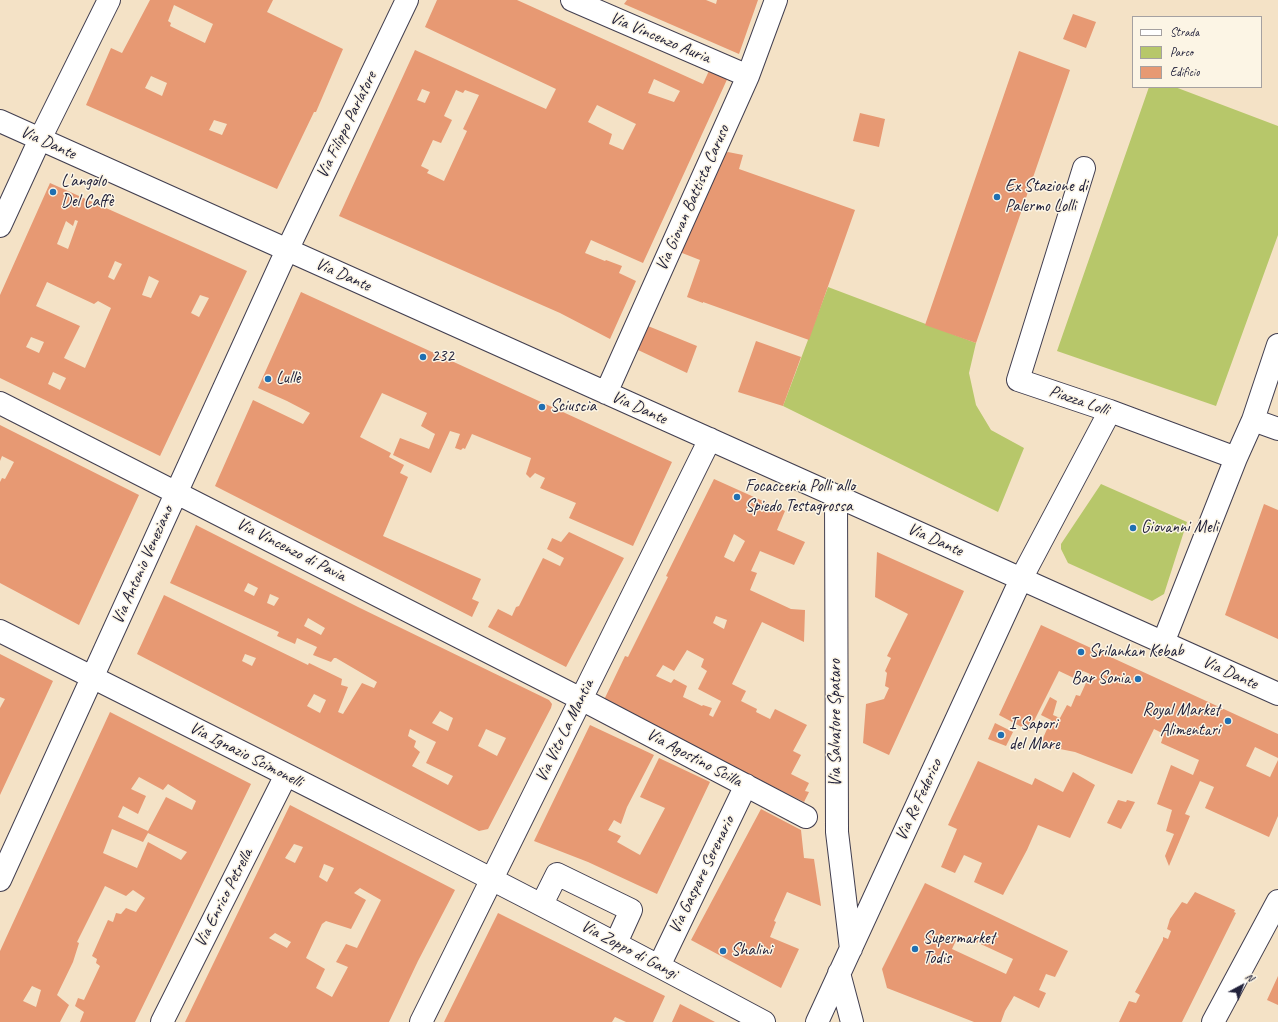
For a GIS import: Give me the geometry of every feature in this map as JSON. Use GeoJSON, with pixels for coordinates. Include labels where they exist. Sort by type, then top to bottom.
{"type":"FeatureCollection","features":[{"type":"Feature","properties":{"kind":"street"},"geometry":{"type":"LineString","coordinates":[[0,226],[40,139],[109,0]]}},
{"type":"Feature","properties":{"kind":"street","name":"Via Filippo Parlatore"},"geometry":{"type":"LineString","coordinates":[[287,250],[407,0]]}},
{"type":"Feature","properties":{"kind":"street","name":"Via Vincenzo Auria"},"geometry":{"type":"LineString","coordinates":[[572,0],[748,76]]}},
{"type":"Feature","properties":{"kind":"street","name":"Via Giovan Battista Caruso"},"geometry":{"type":"LineString","coordinates":[[606,393],[748,76],[776,0]]}},
{"type":"Feature","properties":{"kind":"street","name":"Via Dante"},"geometry":{"type":"LineString","coordinates":[[0,121],[1278,694]]}},
{"type":"Feature","properties":{"kind":"street","name":"Piazza Lolli"},"geometry":{"type":"LineString","coordinates":[[1084,168],[1018,380],[1110,411],[1236,458]]}},
{"type":"Feature","properties":{"kind":"street","name":"Via Antonio Veneziano"},"geometry":{"type":"LineString","coordinates":[[0,880],[287,250]]}},
{"type":"Feature","properties":{"kind":"street"},"geometry":{"type":"LineString","coordinates":[[1163,643],[1236,458],[1253,420],[1278,345]]}},
{"type":"Feature","properties":{"kind":"street","name":"Via Vincenzo di Pavia"},"geometry":{"type":"LineString","coordinates":[[0,403],[581,699]]}},
{"type":"Feature","properties":{"kind":"street","name":"Via Re Federico"},"geometry":{"type":"LineString","coordinates":[[817,1022],[1021,579],[1110,411]]}},
{"type":"Feature","properties":{"kind":"street"},"geometry":{"type":"LineString","coordinates":[[1253,420],[1278,429]]}},
{"type":"Feature","properties":{"kind":"street","name":"Via Vito La Mantia"},"geometry":{"type":"LineString","coordinates":[[421,1022],[710,439]]}},
{"type":"Feature","properties":{"kind":"street","name":"Via Salvatore Spataro"},"geometry":{"type":"LineString","coordinates":[[836,496],[836,832],[850,949]]}},
{"type":"Feature","properties":{"kind":"street","name":"Via Ignazio Scimonelli"},"geometry":{"type":"LineString","coordinates":[[0,631],[492,879]]}},
{"type":"Feature","properties":{"kind":"street","name":"Via Agostino Scilla"},"geometry":{"type":"LineString","coordinates":[[581,699],[806,817]]}},
{"type":"Feature","properties":{"kind":"street","name":"Via Enrico Petrella"},"geometry":{"type":"LineString","coordinates":[[162,1022],[286,775]]}},
{"type":"Feature","properties":{"kind":"street","name":"Via Gaspare Serenario"},"geometry":{"type":"LineString","coordinates":[[659,966],[746,785]]}},
{"type":"Feature","properties":{"kind":"street"},"geometry":{"type":"LineString","coordinates":[[542,904],[557,874],[631,910],[616,943]]}},
{"type":"Feature","properties":{"kind":"street","name":"Via Zoppo di Gangi"},"geometry":{"type":"LineString","coordinates":[[492,879],[764,1022]]}},
{"type":"Feature","properties":{"kind":"street"},"geometry":{"type":"LineString","coordinates":[[1213,1022],[1278,901]]}},
{"type":"Feature","properties":{"kind":"street"},"geometry":{"type":"LineString","coordinates":[[839,973],[852,1022]]}},
{"type":"Feature","properties":{"kind":"green space"},"geometry":{"type":"Polygon","coordinates":[[[1149,88],[1178,88],[1278,126],[1278,235],[1216,406],[1057,351],[1149,88]]]}},
{"type":"Feature","properties":{"kind":"green space"},"geometry":{"type":"Polygon","coordinates":[[[828,287],[976,343],[969,373],[976,405],[991,430],[1024,448],[998,512],[783,406],[828,287]]]}},
{"type":"Feature","properties":{"kind":"green space"},"geometry":{"type":"Polygon","coordinates":[[[1101,484],[1187,522],[1164,594],[1152,601],[1068,563],[1061,549],[1061,544],[1101,484]]]}},
{"type":"Feature","properties":{"kind":"building"},"geometry":{"type":"Polygon","coordinates":[[[150,0],[273,0],[267,12],[343,49],[316,112],[314,112],[277,189],[86,105],[111,48],[122,53],[150,0]],[[174,5],[168,21],[171,23],[170,26],[205,43],[213,24],[174,5]],[[151,76],[145,88],[162,96],[167,83],[151,76]],[[214,120],[209,130],[222,135],[227,124],[214,120]]]}},
{"type":"Feature","properties":{"kind":"building"},"geometry":{"type":"Polygon","coordinates":[[[437,0],[517,0],[703,84],[712,64],[730,73],[643,263],[591,240],[585,253],[622,266],[619,273],[636,281],[610,339],[560,313],[339,216],[415,50],[546,109],[556,89],[425,27],[437,0]],[[654,79],[648,93],[674,102],[680,91],[654,79]],[[422,89],[417,100],[425,103],[430,92],[422,89]],[[456,90],[444,116],[452,120],[441,143],[433,140],[421,166],[429,170],[427,173],[444,181],[467,131],[463,129],[479,95],[465,90],[463,93],[456,90]],[[597,105],[588,122],[612,134],[609,144],[623,150],[636,124],[597,105]]]}},
{"type":"Feature","properties":{"kind":"building"},"geometry":{"type":"Polygon","coordinates":[[[627,0],[706,0],[716,4],[717,0],[758,0],[739,54],[624,4],[627,0]]]}},
{"type":"Feature","properties":{"kind":"building"},"geometry":{"type":"Polygon","coordinates":[[[1073,14],[1096,22],[1086,48],[1063,39],[1073,14]]]}},
{"type":"Feature","properties":{"kind":"building","name":"Ex Stazione di Palermo Lolli"},"geometry":{"type":"Polygon","coordinates":[[[1019,51],[1070,70],[976,343],[925,325],[1019,51]]]}},
{"type":"Feature","properties":{"kind":"building"},"geometry":{"type":"Polygon","coordinates":[[[860,113],[885,119],[879,147],[853,141],[860,113]]]}},
{"type":"Feature","properties":{"kind":"building"},"geometry":{"type":"Polygon","coordinates":[[[728,152],[743,155],[739,169],[855,210],[809,340],[687,297],[700,260],[677,251],[722,155],[728,152]]]}},
{"type":"Feature","properties":{"kind":"building"},"geometry":{"type":"Polygon","coordinates":[[[50,183],[247,271],[160,456],[0,378],[0,295],[50,183]],[[75,220],[73,226],[66,221],[57,244],[68,249],[78,221],[75,220]],[[115,261],[108,277],[114,280],[122,264],[115,261]],[[149,276],[142,295],[151,298],[159,281],[149,276]],[[47,282],[36,306],[80,326],[64,358],[85,368],[111,308],[98,301],[94,304],[47,282]],[[200,295],[191,313],[199,317],[209,298],[200,295]],[[31,337],[26,347],[39,353],[44,342],[31,337]],[[53,372],[48,384],[60,390],[66,378],[53,372]]]}},
{"type":"Feature","properties":{"kind":"building"},"geometry":{"type":"Polygon","coordinates":[[[301,292],[672,462],[633,546],[569,518],[576,503],[540,488],[545,478],[535,473],[530,478],[526,474],[531,458],[472,434],[465,449],[463,448],[461,450],[455,448],[460,434],[450,431],[431,473],[393,455],[400,438],[429,449],[435,434],[421,426],[427,413],[382,393],[360,437],[391,453],[389,457],[404,465],[400,473],[408,477],[383,536],[481,579],[472,599],[479,602],[472,617],[215,486],[253,400],[303,424],[310,413],[258,388],[301,292]]]}},
{"type":"Feature","properties":{"kind":"building"},"geometry":{"type":"Polygon","coordinates":[[[648,326],[697,346],[687,373],[638,350],[648,326]]]}},
{"type":"Feature","properties":{"kind":"building"},"geometry":{"type":"Polygon","coordinates":[[[756,341],[801,357],[783,406],[738,392],[756,341]]]}},
{"type":"Feature","properties":{"kind":"building"},"geometry":{"type":"Polygon","coordinates":[[[0,425],[139,495],[79,625],[0,583],[0,482],[2,478],[5,479],[14,462],[2,456],[0,461],[0,425]]]}},
{"type":"Feature","properties":{"kind":"building"},"geometry":{"type":"Polygon","coordinates":[[[714,479],[785,511],[777,530],[805,542],[794,565],[760,551],[751,571],[757,573],[750,590],[791,609],[805,610],[804,642],[762,622],[732,684],[746,691],[741,701],[757,709],[756,712],[770,719],[775,709],[807,725],[793,751],[801,755],[791,774],[809,783],[805,791],[809,792],[804,802],[603,702],[625,656],[628,657],[668,577],[666,576],[714,479]],[[734,534],[724,557],[734,562],[745,541],[734,534]],[[716,616],[713,623],[724,629],[727,620],[716,616]],[[687,650],[674,671],[663,665],[656,676],[671,683],[674,679],[687,686],[683,697],[702,706],[712,708],[709,715],[713,717],[721,701],[698,689],[707,671],[701,667],[704,659],[687,650]]]}},
{"type":"Feature","properties":{"kind":"building"},"geometry":{"type":"Polygon","coordinates":[[[1264,504],[1278,510],[1278,639],[1225,615],[1264,504]]]}},
{"type":"Feature","properties":{"kind":"building"},"geometry":{"type":"Polygon","coordinates":[[[196,525],[358,607],[549,700],[552,704],[551,708],[488,829],[479,831],[137,654],[164,595],[308,665],[309,663],[342,679],[341,685],[348,687],[338,712],[343,714],[362,683],[374,688],[377,682],[336,658],[334,658],[331,662],[313,655],[317,647],[297,638],[295,644],[277,636],[279,632],[170,583],[196,525]],[[248,583],[244,591],[254,596],[258,588],[248,583]],[[270,594],[267,603],[274,606],[279,598],[270,594]],[[308,618],[304,626],[321,635],[325,628],[308,618]],[[245,654],[242,661],[252,666],[256,658],[245,654]],[[314,694],[307,706],[320,713],[326,700],[314,694]],[[440,711],[432,723],[448,731],[453,718],[440,711]],[[410,729],[408,736],[416,741],[414,747],[420,752],[412,766],[448,785],[453,776],[426,763],[436,742],[410,729]],[[486,729],[478,746],[497,756],[506,738],[486,729]]]}},
{"type":"Feature","properties":{"kind":"building"},"geometry":{"type":"Polygon","coordinates":[[[569,532],[624,558],[566,667],[488,627],[498,609],[512,616],[516,607],[519,606],[543,558],[560,566],[564,558],[547,549],[552,538],[561,542],[569,532]]]}},
{"type":"Feature","properties":{"kind":"building"},"geometry":{"type":"Polygon","coordinates":[[[877,552],[964,591],[889,755],[863,743],[866,704],[884,699],[889,688],[885,686],[887,673],[885,671],[891,658],[887,656],[908,614],[875,597],[877,552]]]}},
{"type":"Feature","properties":{"kind":"building"},"geometry":{"type":"Polygon","coordinates":[[[1041,625],[1278,734],[1278,758],[1255,747],[1246,766],[1270,777],[1278,760],[1278,816],[1269,837],[1205,808],[1214,787],[1200,781],[1185,814],[1190,816],[1169,866],[1165,856],[1174,834],[1166,831],[1172,810],[1157,804],[1171,765],[1193,775],[1199,760],[1161,743],[1164,734],[1154,729],[1132,774],[1075,752],[1040,745],[1051,720],[1041,715],[1050,697],[1057,701],[1053,715],[1060,718],[1067,705],[1071,707],[1076,695],[1080,696],[1090,674],[1083,671],[1078,680],[1059,671],[1029,731],[999,715],[1041,625]]]}},
{"type":"Feature","properties":{"kind":"building"},"geometry":{"type":"Polygon","coordinates":[[[0,654],[53,681],[0,795],[0,708],[5,699],[0,697],[0,654]]]}},
{"type":"Feature","properties":{"kind":"building"},"geometry":{"type":"Polygon","coordinates":[[[110,712],[251,784],[135,1022],[80,1022],[84,1012],[75,1006],[78,998],[84,1000],[100,966],[96,963],[97,959],[92,956],[108,920],[113,922],[116,913],[121,914],[126,908],[136,912],[145,898],[133,890],[126,896],[105,886],[77,942],[79,943],[73,962],[57,995],[69,1005],[60,1022],[0,1022],[0,951],[110,712]],[[139,777],[131,789],[146,796],[138,814],[123,806],[118,817],[148,831],[166,797],[192,810],[196,801],[168,784],[163,790],[139,777]],[[112,829],[103,853],[137,868],[148,842],[181,860],[187,852],[148,833],[143,842],[112,829]],[[32,986],[23,1001],[36,1007],[41,990],[32,986]]]}},
{"type":"Feature","properties":{"kind":"building"},"geometry":{"type":"Polygon","coordinates":[[[995,723],[1013,732],[1006,746],[988,739],[995,723]]]}},
{"type":"Feature","properties":{"kind":"building"},"geometry":{"type":"Polygon","coordinates":[[[590,725],[654,755],[627,807],[621,824],[614,820],[608,830],[621,836],[617,842],[640,855],[665,808],[640,797],[659,758],[710,782],[657,894],[588,862],[534,841],[590,725]]]}},
{"type":"Feature","properties":{"kind":"building"},"geometry":{"type":"Polygon","coordinates":[[[978,761],[1032,785],[1035,778],[1063,792],[1073,772],[1095,785],[1070,838],[1038,825],[1027,850],[1003,895],[974,882],[982,863],[964,855],[955,873],[941,867],[957,829],[948,825],[978,761]]]}},
{"type":"Feature","properties":{"kind":"building"},"geometry":{"type":"Polygon","coordinates":[[[1118,800],[1135,802],[1121,829],[1107,823],[1118,800]]]}},
{"type":"Feature","properties":{"kind":"building"},"geometry":{"type":"Polygon","coordinates":[[[290,805],[455,890],[418,961],[389,1022],[185,1022],[290,805]],[[294,844],[285,858],[295,863],[303,847],[294,844]],[[324,864],[319,877],[327,882],[334,868],[324,864]],[[360,888],[354,893],[366,900],[351,929],[326,921],[322,924],[306,958],[325,969],[316,988],[332,997],[348,967],[336,962],[346,944],[357,948],[381,900],[360,888]],[[275,933],[269,938],[287,948],[291,942],[275,933]]]}},
{"type":"Feature","properties":{"kind":"building"},"geometry":{"type":"Polygon","coordinates":[[[761,809],[801,830],[804,858],[814,859],[821,906],[787,892],[774,921],[776,922],[770,937],[799,949],[781,988],[691,940],[761,809]]]}},
{"type":"Feature","properties":{"kind":"building"},"geometry":{"type":"Polygon","coordinates":[[[925,883],[1068,951],[1055,977],[1046,974],[1039,990],[1046,993],[1039,1008],[1014,996],[1005,1011],[1001,1022],[974,1022],[887,988],[882,969],[925,883]],[[959,934],[952,949],[1006,974],[1013,959],[959,934]]]}},
{"type":"Feature","properties":{"kind":"building"},"geometry":{"type":"Polygon","coordinates":[[[1195,892],[1235,910],[1234,912],[1236,913],[1182,1022],[1119,1022],[1129,1001],[1136,1003],[1140,995],[1135,992],[1163,940],[1163,937],[1168,939],[1171,931],[1167,929],[1170,919],[1182,902],[1187,904],[1195,892]]]}},
{"type":"Feature","properties":{"kind":"building"},"geometry":{"type":"Polygon","coordinates":[[[498,913],[665,996],[653,1022],[626,1022],[615,1017],[612,1022],[444,1022],[498,913]]]}},
{"type":"Feature","properties":{"kind":"building"},"geometry":{"type":"Polygon","coordinates":[[[1278,976],[1278,1005],[1267,1000],[1278,976]]]}},
{"type":"Feature","properties":{"kind":"building"},"geometry":{"type":"Polygon","coordinates":[[[680,1004],[715,1022],[672,1022],[680,1004]]]}},
{"type":"Feature","properties":{"kind":"place","name":"L'angolo Del Caffè"},"geometry":{"type":"Point","coordinates":[53,192]}},
{"type":"Feature","properties":{"kind":"place","name":"Ex Stazione di Palermo Lolli"},"geometry":{"type":"Point","coordinates":[997,197]}},
{"type":"Feature","properties":{"kind":"place","name":"232"},"geometry":{"type":"Point","coordinates":[423,357]}},
{"type":"Feature","properties":{"kind":"place","name":"Lullè"},"geometry":{"type":"Point","coordinates":[268,379]}},
{"type":"Feature","properties":{"kind":"place","name":"Sciuscia"},"geometry":{"type":"Point","coordinates":[542,407]}},
{"type":"Feature","properties":{"kind":"place","name":"Focacceria Polli allo Spiedo Testagrossa"},"geometry":{"type":"Point","coordinates":[737,497]}},
{"type":"Feature","properties":{"kind":"place","name":"Giovanni Meli"},"geometry":{"type":"Point","coordinates":[1133,528]}},
{"type":"Feature","properties":{"kind":"place","name":"Srilankan Kebab"},"geometry":{"type":"Point","coordinates":[1081,652]}},
{"type":"Feature","properties":{"kind":"place","name":"Bar Sonia"},"geometry":{"type":"Point","coordinates":[1138,679]}},
{"type":"Feature","properties":{"kind":"place","name":"Royal Market Alimentari"},"geometry":{"type":"Point","coordinates":[1228,721]}},
{"type":"Feature","properties":{"kind":"place","name":"I Sapori del Mare"},"geometry":{"type":"Point","coordinates":[1001,735]}},
{"type":"Feature","properties":{"kind":"place","name":"Supermarket Todis"},"geometry":{"type":"Point","coordinates":[915,949]}},
{"type":"Feature","properties":{"kind":"place","name":"Shalini"},"geometry":{"type":"Point","coordinates":[723,951]}}]}
